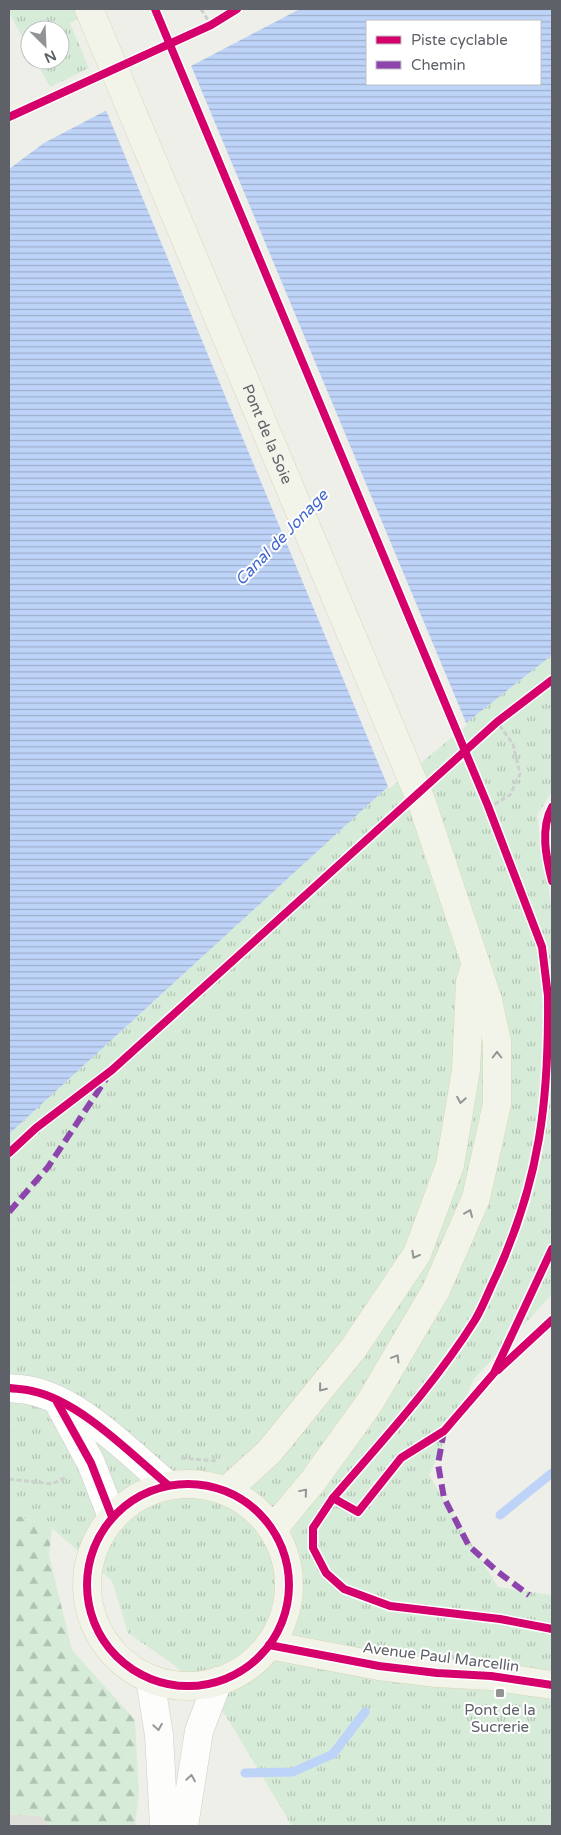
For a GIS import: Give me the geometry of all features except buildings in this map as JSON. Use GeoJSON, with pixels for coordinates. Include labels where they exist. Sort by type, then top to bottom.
{"type":"FeatureCollection","features":[{"type":"Feature","properties":{"kind":"main road","name":"Pont de la Soie"},"geometry":{"type":"LineString","coordinates":[[90,11],[422,803],[488,1000],[497,1042],[497,1104],[476,1198],[436,1290],[370,1402],[312,1481],[272,1529]]}},
{"type":"Feature","properties":{"kind":"main road"},"geometry":{"type":"LineString","coordinates":[[226,1491],[269,1452],[353,1349],[417,1254],[450,1165],[466,1070],[470,982],[475,965]]}},
{"type":"Feature","properties":{"kind":"main road"},"geometry":{"type":"LineString","coordinates":[[198,1484],[226,1491],[244,1500],[260,1514],[272,1529],[285,1557],[289,1576],[288,1594],[278,1629],[268,1645],[254,1660],[237,1673],[218,1681],[196,1685],[180,1685],[150,1679],[118,1658],[95,1626],[89,1608],[86,1588],[87,1569],[92,1550],[112,1516],[138,1497],[168,1485],[198,1484]]}},
{"type":"Feature","properties":{"kind":"main road","name":"Avenue Paul Marcellin"},"geometry":{"type":"LineString","coordinates":[[268,1645],[379,1666],[491,1676],[552,1685]]}},
{"type":"Feature","properties":{"kind":"street"},"geometry":{"type":"LineString","coordinates":[[9,1388],[33,1391],[57,1400],[92,1421],[168,1485]]}},
{"type":"Feature","properties":{"kind":"street"},"geometry":{"type":"LineString","coordinates":[[57,1400],[92,1463],[112,1516]]}},
{"type":"Feature","properties":{"kind":"street"},"geometry":{"type":"LineString","coordinates":[[150,1679],[160,1735],[164,1826]]}},
{"type":"Feature","properties":{"kind":"street"},"geometry":{"type":"LineString","coordinates":[[184,1826],[199,1732],[218,1681]]}},
{"type":"Feature","properties":{"kind":"path"},"geometry":{"type":"LineString","coordinates":[[201,9],[214,23],[202,29]]}},
{"type":"Feature","properties":{"kind":"path"},"geometry":{"type":"LineString","coordinates":[[488,808],[510,796],[520,774],[513,744],[497,722]]}},
{"type":"Feature","properties":{"kind":"shaded area"},"geometry":{"type":"Polygon","coordinates":[[[9,1814],[41,1816],[50,1826],[9,1826],[9,1814]]]}},
{"type":"Feature","properties":{"kind":"green space"},"geometry":{"type":"Polygon","coordinates":[[[9,9],[75,9],[79,19],[70,23],[70,20],[20,20],[20,33],[9,13],[9,9]]]}},
{"type":"Feature","properties":{"kind":"green space"},"geometry":{"type":"Polygon","coordinates":[[[70,23],[89,68],[50,87],[41,70],[70,70],[70,23]]]}},
{"type":"Feature","properties":{"kind":"green space"},"geometry":{"type":"Polygon","coordinates":[[[552,655],[552,791],[537,816],[552,910],[552,1294],[474,1379],[429,1475],[498,1587],[552,1595],[552,1826],[292,1826],[226,1716],[174,1665],[128,1633],[112,1581],[52,1528],[9,1513],[9,1134],[405,771],[552,655]]]}},
{"type":"Feature","properties":{"kind":"green space"},"geometry":{"type":"Polygon","coordinates":[[[9,1513],[52,1528],[49,1555],[72,1650],[135,1720],[139,1792],[135,1826],[50,1826],[41,1816],[9,1814],[9,1513]]]}},
{"type":"Feature","properties":{"kind":"water","name":"Canal de Jonage"},"geometry":{"type":"Polygon","coordinates":[[[300,9],[552,9],[552,655],[405,771],[9,1134],[9,169],[44,143],[300,9]]]}},
{"type":"Feature","properties":{"kind":"pier"},"geometry":{"type":"Polygon","coordinates":[[[190,63],[467,725],[389,789],[105,108],[190,63]]]}},
{"type":"Feature","properties":{"kind":"waterway"},"geometry":{"type":"LineString","coordinates":[[500,1515],[552,1473]]}},
{"type":"Feature","properties":{"kind":"waterway"},"geometry":{"type":"LineString","coordinates":[[245,1773],[293,1772],[333,1754],[365,1712]]}},
{"type":"Feature","properties":{"kind":"marked path"},"geometry":{"type":"LineString","coordinates":[[9,1212],[48,1167],[106,1079]]}},
{"type":"Feature","properties":{"kind":"marked path"},"geometry":{"type":"LineString","coordinates":[[444,1431],[438,1464],[444,1498],[469,1546],[498,1572],[529,1595]]}},
{"type":"Feature","properties":{"kind":"cycle path"},"geometry":{"type":"LineString","coordinates":[[155,9],[488,806],[542,947],[548,996],[552,995]]}},
{"type":"Feature","properties":{"kind":"cycle path"},"geometry":{"type":"LineString","coordinates":[[9,117],[211,25],[237,9]]}},
{"type":"Feature","properties":{"kind":"cycle path"},"geometry":{"type":"LineString","coordinates":[[9,1153],[36,1128],[112,1070],[497,722],[552,680]]}},
{"type":"Feature","properties":{"kind":"cycle path"},"geometry":{"type":"LineString","coordinates":[[552,807],[548,816],[545,834],[546,853],[552,881]]}},
{"type":"Feature","properties":{"kind":"cycle path"},"geometry":{"type":"LineString","coordinates":[[333,1498],[407,1412],[459,1344],[481,1310],[511,1241],[523,1206],[539,1139],[544,1105],[548,996]]}},
{"type":"Feature","properties":{"kind":"cycle path"},"geometry":{"type":"LineString","coordinates":[[552,1249],[494,1373],[444,1431],[401,1458],[358,1512],[333,1498],[313,1528],[313,1548],[326,1573],[344,1589],[390,1606],[500,1619],[552,1629]]}},
{"type":"Feature","properties":{"kind":"cycle path"},"geometry":{"type":"LineString","coordinates":[[498,1370],[552,1320]]}},
{"type":"Feature","properties":{"kind":"cycle path"},"geometry":{"type":"LineString","coordinates":[[9,1388],[32,1391],[68,1406],[104,1430],[168,1485]]}},
{"type":"Feature","properties":{"kind":"cycle path"},"geometry":{"type":"LineString","coordinates":[[57,1402],[91,1463],[112,1517]]}},
{"type":"Feature","properties":{"kind":"cycle path"},"geometry":{"type":"LineString","coordinates":[[188,1484],[208,1486],[236,1496],[252,1507],[266,1521],[281,1546],[287,1565],[289,1585],[287,1605],[277,1633],[266,1649],[252,1663],[227,1678],[208,1684],[188,1686],[168,1684],[140,1674],[124,1663],[110,1649],[95,1624],[89,1605],[87,1585],[89,1565],[99,1537],[110,1521],[124,1507],[149,1492],[168,1486],[188,1484]]}},
{"type":"Feature","properties":{"kind":"cycle path"},"geometry":{"type":"LineString","coordinates":[[269,1645],[379,1666],[437,1673],[491,1676],[552,1685]]}},
{"type":"Feature","properties":{"kind":"place","name":"Pont de la Sucrerie"},"geometry":{"type":"Point","coordinates":[500,1693]}}]}
